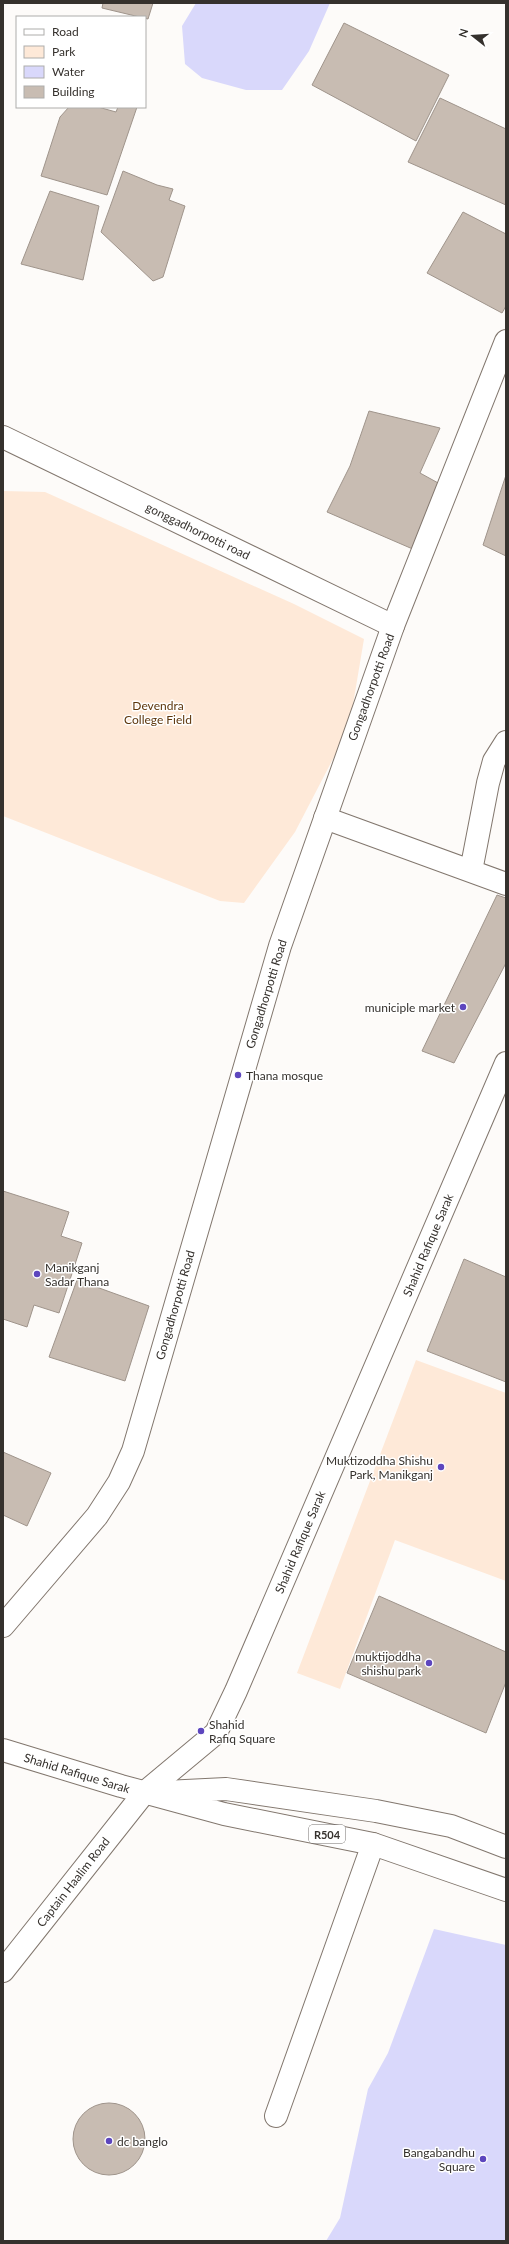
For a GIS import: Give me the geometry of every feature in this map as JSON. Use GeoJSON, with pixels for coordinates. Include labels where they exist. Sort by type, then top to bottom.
{"type":"FeatureCollection","features":[{"type":"Feature","properties":{"kind":"street","name":"Gongadhorpotti Road"},"geometry":{"type":"LineString","coordinates":[[3,1626],[96,1516],[119,1482],[133,1451],[280,946],[393,626],[506,341]]}},
{"type":"Feature","properties":{"kind":"street","name":"gonggadhorpotti road"},"geometry":{"type":"LineString","coordinates":[[3,437],[393,626]]}},
{"type":"Feature","properties":{"kind":"street"},"geometry":{"type":"LineString","coordinates":[[462,867],[494,761],[506,742]]}},
{"type":"Feature","properties":{"kind":"street"},"geometry":{"type":"LineString","coordinates":[[325,818],[506,884]]}},
{"type":"Feature","properties":{"kind":"street","name":"Shahid Rafique Sarak"},"geometry":{"type":"LineString","coordinates":[[3,1750],[144,1793],[216,1733],[236,1691],[506,1064]]}},
{"type":"Feature","properties":{"kind":"street","name":"R504"},"geometry":{"type":"LineString","coordinates":[[144,1793],[226,1789],[376,1811],[451,1826],[506,1846]]}},
{"type":"Feature","properties":{"kind":"street","name":"R504"},"geometry":{"type":"LineString","coordinates":[[144,1793],[224,1814],[373,1844],[506,1890]]}},
{"type":"Feature","properties":{"kind":"street","name":"Captain Haalim Road"},"geometry":{"type":"LineString","coordinates":[[3,1971],[144,1793]]}},
{"type":"Feature","properties":{"kind":"street"},"geometry":{"type":"LineString","coordinates":[[276,2116],[373,1844]]}},
{"type":"Feature","properties":{"kind":"green space","name":"Devendra College Field"},"geometry":{"type":"Polygon","coordinates":[[[3,491],[45,492],[294,604],[364,639],[349,728],[295,832],[244,903],[220,901],[3,816],[3,491]]]}},
{"type":"Feature","properties":{"kind":"green space","name":"Muktizoddha Shishu Park, Manikganj"},"geometry":{"type":"Polygon","coordinates":[[[416,1360],[506,1393],[506,1581],[395,1540],[340,1689],[297,1673],[416,1360]]]}},
{"type":"Feature","properties":{"kind":"water"},"geometry":{"type":"Polygon","coordinates":[[[196,3],[330,3],[309,51],[282,90],[246,90],[202,78],[185,64],[182,26],[196,3]]]}},
{"type":"Feature","properties":{"kind":"water"},"geometry":{"type":"Polygon","coordinates":[[[434,1929],[506,1945],[506,2241],[326,2241],[340,2218],[368,2089],[388,2053],[434,1929]]]}},
{"type":"Feature","properties":{"kind":"building"},"geometry":{"type":"Polygon","coordinates":[[[103,3],[153,3],[148,19],[146,19],[146,16],[135,16],[102,8],[103,3]]]}},
{"type":"Feature","properties":{"kind":"building"},"geometry":{"type":"Polygon","coordinates":[[[344,23],[449,75],[416,141],[312,85],[344,23]]]}},
{"type":"Feature","properties":{"kind":"building"},"geometry":{"type":"Polygon","coordinates":[[[440,98],[506,129],[506,205],[408,162],[440,98]]]}},
{"type":"Feature","properties":{"kind":"building"},"geometry":{"type":"Polygon","coordinates":[[[68,108],[102,108],[116,112],[118,108],[137,108],[107,195],[41,176],[60,117],[68,108]]]}},
{"type":"Feature","properties":{"kind":"building"},"geometry":{"type":"Polygon","coordinates":[[[123,171],[157,185],[173,189],[169,200],[185,206],[163,277],[153,281],[101,232],[123,171]]]}},
{"type":"Feature","properties":{"kind":"building"},"geometry":{"type":"Polygon","coordinates":[[[50,191],[99,206],[83,280],[21,264],[50,191]]]}},
{"type":"Feature","properties":{"kind":"building"},"geometry":{"type":"Polygon","coordinates":[[[463,212],[506,234],[506,306],[502,313],[427,273],[463,212]]]}},
{"type":"Feature","properties":{"kind":"building"},"geometry":{"type":"Polygon","coordinates":[[[369,411],[440,428],[420,473],[440,484],[415,550],[327,512],[350,466],[369,411]]]}},
{"type":"Feature","properties":{"kind":"building"},"geometry":{"type":"Polygon","coordinates":[[[506,475],[506,556],[483,545],[506,475]]]}},
{"type":"Feature","properties":{"kind":"building","name":"municiple market"},"geometry":{"type":"Polygon","coordinates":[[[497,895],[506,898],[506,963],[454,1063],[422,1051],[497,895]]]}},
{"type":"Feature","properties":{"kind":"building","name":"Manikganj Sadar Thana"},"geometry":{"type":"Polygon","coordinates":[[[3,1191],[69,1212],[61,1236],[82,1243],[59,1313],[34,1305],[27,1327],[3,1319],[3,1191]]]}},
{"type":"Feature","properties":{"kind":"building"},"geometry":{"type":"Polygon","coordinates":[[[464,1259],[506,1277],[506,1382],[427,1351],[464,1259]]]}},
{"type":"Feature","properties":{"kind":"building"},"geometry":{"type":"Polygon","coordinates":[[[77,1280],[149,1306],[125,1381],[49,1357],[77,1280]]]}},
{"type":"Feature","properties":{"kind":"building"},"geometry":{"type":"Polygon","coordinates":[[[3,1452],[51,1473],[27,1526],[3,1515],[3,1452]]]}},
{"type":"Feature","properties":{"kind":"building","name":"muktijoddha shishu park"},"geometry":{"type":"Polygon","coordinates":[[[379,1596],[506,1652],[506,1682],[486,1733],[347,1673],[379,1596]]]}},
{"type":"Feature","properties":{"kind":"building","name":"dc banglo"},"geometry":{"type":"Polygon","coordinates":[[[109,2103],[129,2109],[139,2119],[145,2139],[139,2159],[129,2169],[109,2175],[89,2169],[79,2159],[73,2139],[79,2119],[89,2109],[109,2103]]]}},
{"type":"Feature","properties":{"kind":"place","name":"municiple market"},"geometry":{"type":"Point","coordinates":[463,1007]}},
{"type":"Feature","properties":{"kind":"place","name":"Thana mosque"},"geometry":{"type":"Point","coordinates":[238,1075]}},
{"type":"Feature","properties":{"kind":"place","name":"Manikganj Sadar Thana"},"geometry":{"type":"Point","coordinates":[37,1274]}},
{"type":"Feature","properties":{"kind":"place","name":"Muktizoddha Shishu Park, Manikganj"},"geometry":{"type":"Point","coordinates":[441,1467]}},
{"type":"Feature","properties":{"kind":"place","name":"muktijoddha shishu park"},"geometry":{"type":"Point","coordinates":[429,1663]}},
{"type":"Feature","properties":{"kind":"place","name":"Shahid Rafiq Square"},"geometry":{"type":"Point","coordinates":[201,1731]}},
{"type":"Feature","properties":{"kind":"place","name":"dc banglo"},"geometry":{"type":"Point","coordinates":[109,2141]}},
{"type":"Feature","properties":{"kind":"place","name":"Bangabandhu Square"},"geometry":{"type":"Point","coordinates":[483,2159]}}]}
